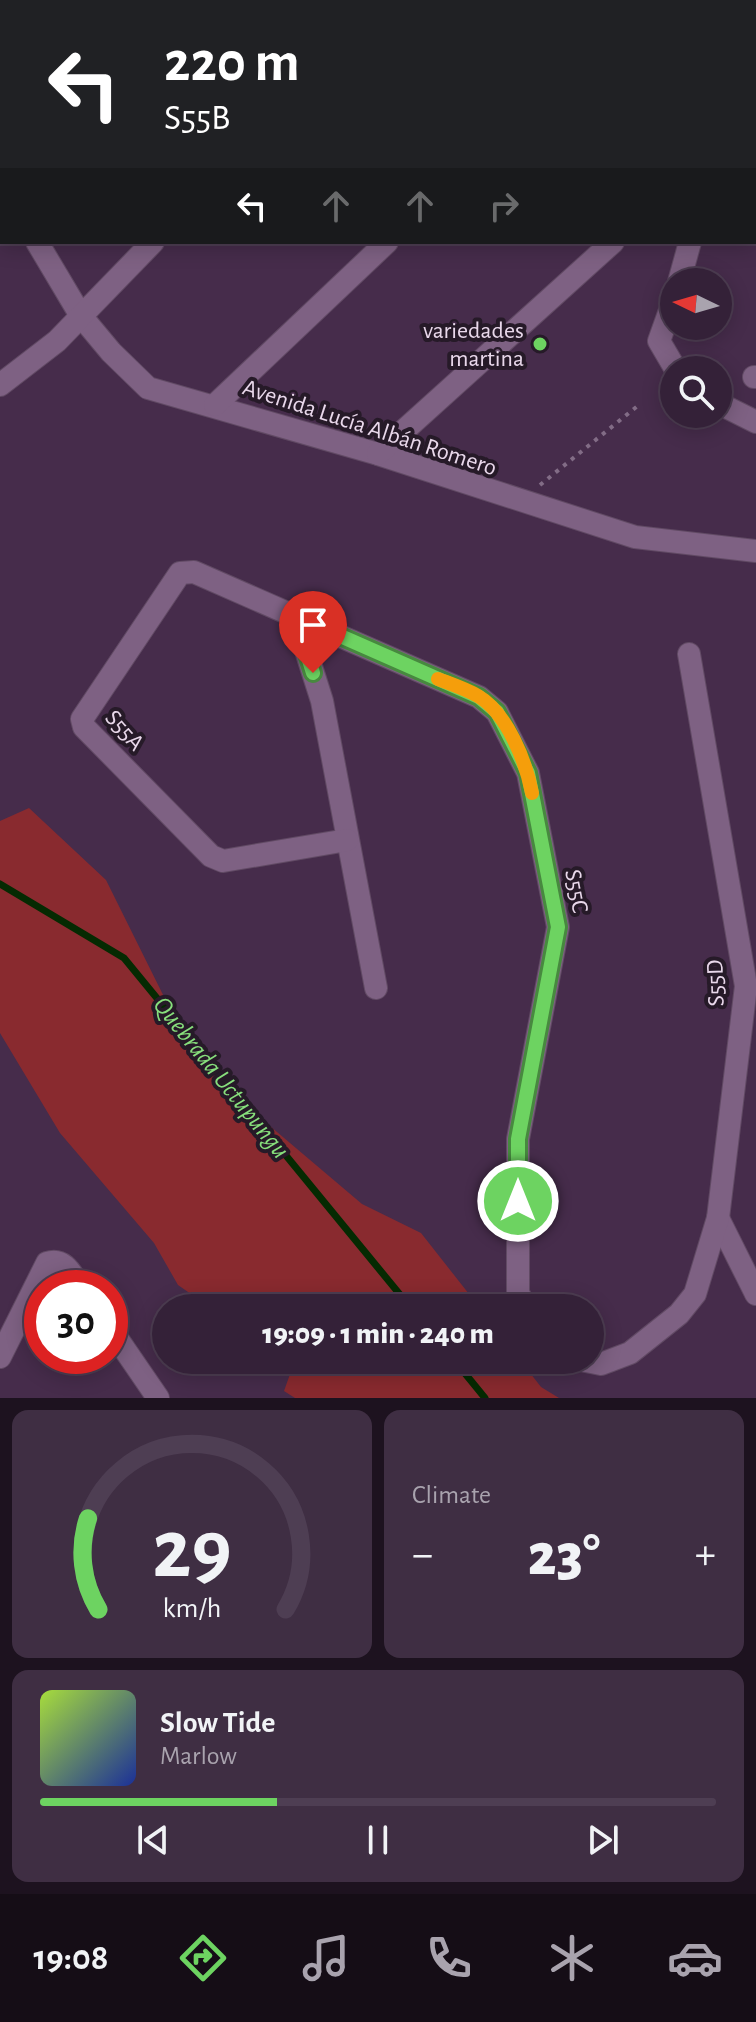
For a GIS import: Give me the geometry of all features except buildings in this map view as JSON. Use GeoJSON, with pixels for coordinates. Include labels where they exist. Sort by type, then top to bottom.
{"type":"FeatureCollection","features":[{"type":"Feature","properties":{"kind":"street","name":"Avenida Lucía Albán Romero"},"geometry":{"type":"LineString","coordinates":[[38,244],[81,316],[111,352],[148,388],[378,454],[635,537],[756,551]]}},
{"type":"Feature","properties":{"kind":"street"},"geometry":{"type":"LineString","coordinates":[[0,385],[57,341],[151,244]]}},
{"type":"Feature","properties":{"kind":"street"},"geometry":{"type":"LineString","coordinates":[[215,405],[385,244]]}},
{"type":"Feature","properties":{"kind":"street"},"geometry":{"type":"LineString","coordinates":[[378,454],[611,244]]}},
{"type":"Feature","properties":{"kind":"street"},"geometry":{"type":"LineString","coordinates":[[683,268],[689,244]]}},
{"type":"Feature","properties":{"kind":"street"},"geometry":{"type":"LineString","coordinates":[[660,338],[668,356]]}},
{"type":"Feature","properties":{"kind":"street"},"geometry":{"type":"LineString","coordinates":[[732,410],[756,422]]}},
{"type":"Feature","properties":{"kind":"street","name":"S55A"},"geometry":{"type":"LineString","coordinates":[[295,616],[194,572],[180,573],[82,719],[84,727],[211,856],[223,861],[347,840]]}},
{"type":"Feature","properties":{"kind":"street"},"geometry":{"type":"LineString","coordinates":[[295,616],[322,701],[376,988]]}},
{"type":"Feature","properties":{"kind":"street","name":"S55C"},"geometry":{"type":"LineString","coordinates":[[295,616],[479,697],[497,712],[528,773],[558,927],[518,1139],[519,1294]]}},
{"type":"Feature","properties":{"kind":"street","name":"S55D"},"geometry":{"type":"LineString","coordinates":[[689,654],[751,986],[718,1218]]}},
{"type":"Feature","properties":{"kind":"street"},"geometry":{"type":"LineString","coordinates":[[718,1218],[756,1294]]}},
{"type":"Feature","properties":{"kind":"street"},"geometry":{"type":"LineString","coordinates":[[604,1363],[630,1353],[679,1314],[695,1294],[718,1218]]}},
{"type":"Feature","properties":{"kind":"street"},"geometry":{"type":"LineString","coordinates":[[44,1270],[47,1263],[55,1261],[64,1264],[68,1270]]}},
{"type":"Feature","properties":{"kind":"street"},"geometry":{"type":"LineString","coordinates":[[0,1357],[24,1309]]}},
{"type":"Feature","properties":{"kind":"street"},"geometry":{"type":"LineString","coordinates":[[128,1354],[158,1398]]}},
{"type":"Feature","properties":{"kind":"path"},"geometry":{"type":"LineString","coordinates":[[519,502],[640,404]]}},
{"type":"Feature","properties":{"kind":"shaded area"},"geometry":{"type":"Polygon","coordinates":[[[29,808],[106,880],[176,1021],[244,1104],[362,1204],[421,1233],[469,1294],[191,1294],[178,1285],[154,1243],[60,1133],[0,1033],[0,821],[29,808]]]}},
{"type":"Feature","properties":{"kind":"shaded area"},"geometry":{"type":"Polygon","coordinates":[[[290,1374],[531,1374],[541,1387],[559,1398],[295,1398],[284,1391],[290,1374]]]}},
{"type":"Feature","properties":{"kind":"waterway","name":"Quebrada Uctupungu"},"geometry":{"type":"LineString","coordinates":[[0,884],[124,958],[400,1294]]}},
{"type":"Feature","properties":{"kind":"waterway","name":"Quebrada Uctupungu"},"geometry":{"type":"LineString","coordinates":[[465,1374],[485,1398]]}},
{"type":"Feature","properties":{"kind":"slow traffic"},"geometry":{"type":"LineString","coordinates":[[438,679],[479,697],[497,712],[528,773],[532,793]]}},
{"type":"Feature","properties":{"kind":"place","name":"variedades martina"},"geometry":{"type":"Point","coordinates":[540,344]}},
{"type":"Feature","properties":{"kind":"route"},"geometry":{"type":"LineString","coordinates":[[313,673],[295,616],[479,697],[497,712],[528,773],[558,927],[557,946],[518,1139],[518,1201]]}}]}
